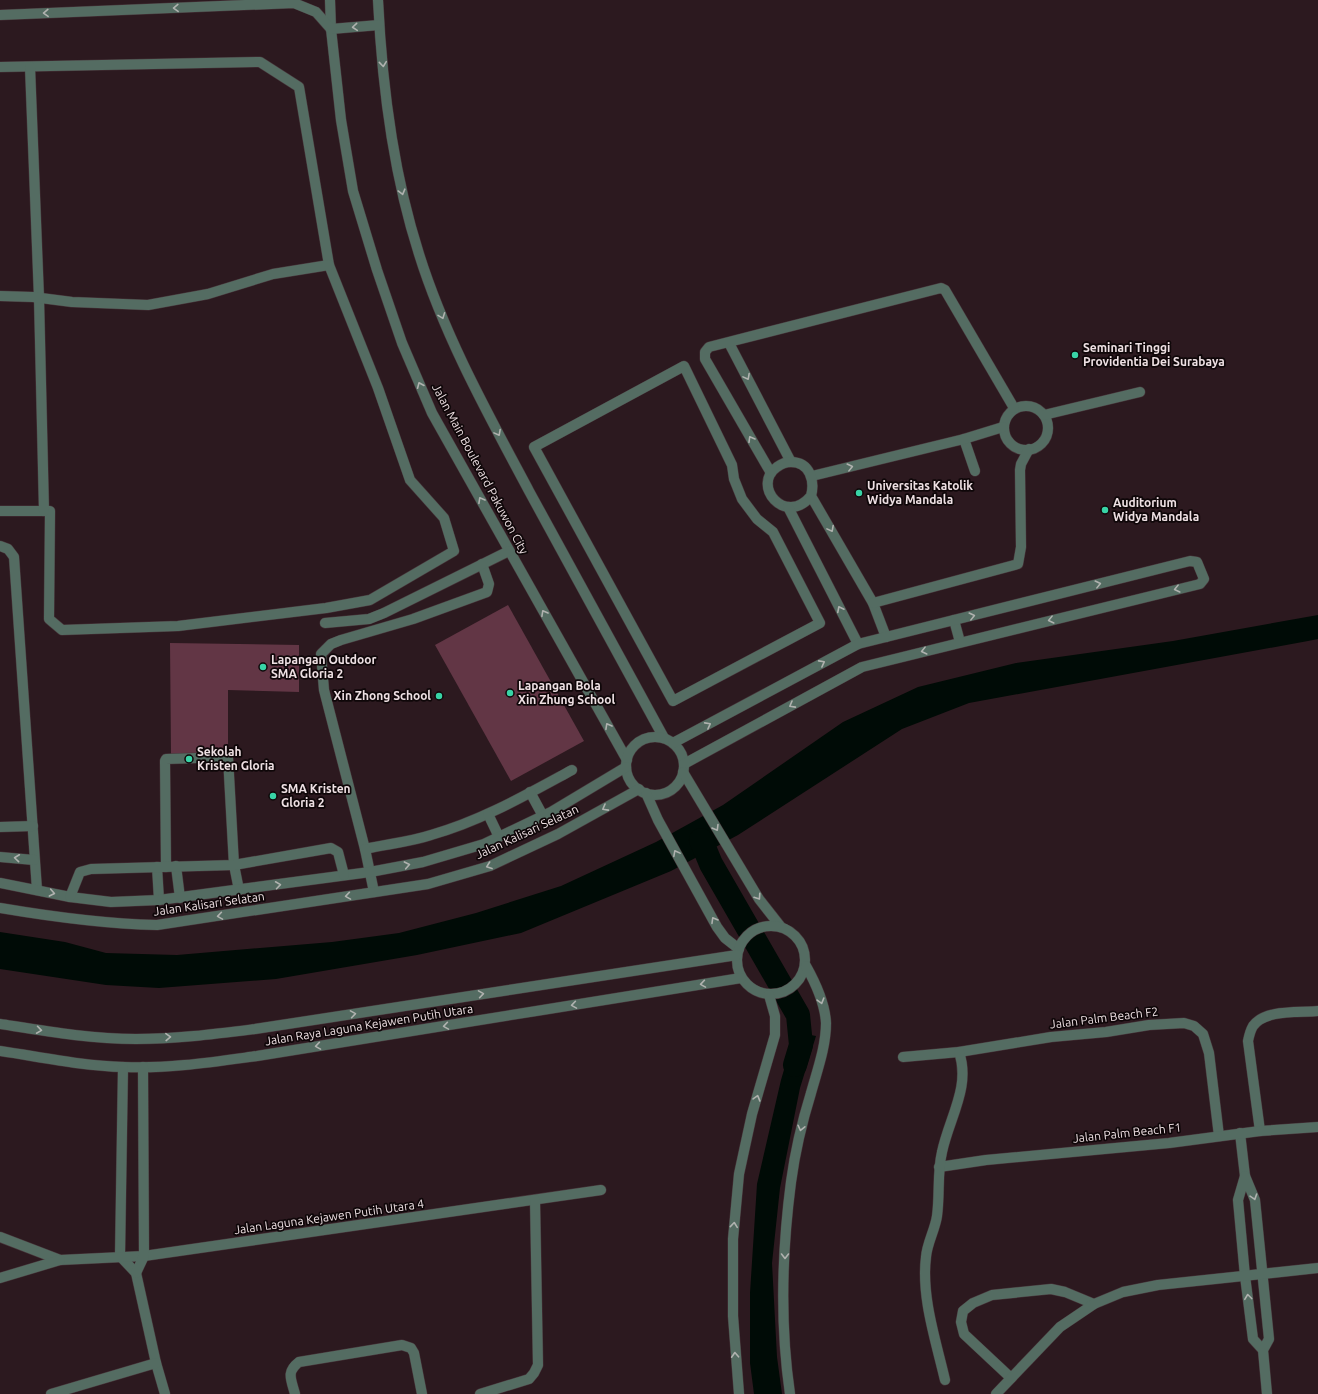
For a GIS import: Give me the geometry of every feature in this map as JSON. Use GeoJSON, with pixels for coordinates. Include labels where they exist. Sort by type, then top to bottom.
{"type":"FeatureCollection","features":[{"type":"Feature","properties":{"kind":"street","name":"Jalan Main Boulevard Pakuwon City"},"geometry":{"type":"LineString","coordinates":[[330,0],[331,29],[341,120],[353,191],[377,270],[402,342],[432,413],[627,764]]}},
{"type":"Feature","properties":{"kind":"street"},"geometry":{"type":"LineString","coordinates":[[378,0],[379,25],[388,112],[400,184],[419,254],[444,321],[476,393],[669,741],[681,752],[684,768],[696,795],[759,899],[781,927]]}},
{"type":"Feature","properties":{"kind":"street"},"geometry":{"type":"LineString","coordinates":[[0,15],[294,1],[316,12],[331,29],[379,25]]}},
{"type":"Feature","properties":{"kind":"street"},"geometry":{"type":"LineString","coordinates":[[0,67],[260,62],[299,87],[329,265],[378,388],[410,480],[444,518],[454,551],[370,600],[326,608],[178,626],[62,630],[49,619],[50,511],[0,511]]}},
{"type":"Feature","properties":{"kind":"street"},"geometry":{"type":"LineString","coordinates":[[30,67],[39,298],[44,511]]}},
{"type":"Feature","properties":{"kind":"street"},"geometry":{"type":"LineString","coordinates":[[0,296],[39,298],[72,302],[148,305],[208,294],[273,274],[329,265]]}},
{"type":"Feature","properties":{"kind":"street"},"geometry":{"type":"LineString","coordinates":[[771,473],[705,359],[705,352],[709,347],[941,288],[945,290],[1014,408]]}},
{"type":"Feature","properties":{"kind":"street"},"geometry":{"type":"LineString","coordinates":[[728,343],[791,462]]}},
{"type":"Feature","properties":{"kind":"street"},"geometry":{"type":"LineString","coordinates":[[684,366],[732,465],[734,479],[742,499],[757,518],[773,532],[820,623],[673,701],[534,446],[684,366]]}},
{"type":"Feature","properties":{"kind":"street"},"geometry":{"type":"LineString","coordinates":[[1044,415],[1140,392]]}},
{"type":"Feature","properties":{"kind":"street"},"geometry":{"type":"LineString","coordinates":[[1031,406],[1044,415],[1047,422],[1046,437],[1036,447],[1029,450],[1014,447],[1008,442],[1003,427],[1006,416],[1014,408],[1031,406]]}},
{"type":"Feature","properties":{"kind":"street"},"geometry":{"type":"LineString","coordinates":[[812,476],[964,439],[1003,427]]}},
{"type":"Feature","properties":{"kind":"street"},"geometry":{"type":"LineString","coordinates":[[964,439],[975,472]]}},
{"type":"Feature","properties":{"kind":"street"},"geometry":{"type":"LineString","coordinates":[[872,603],[1018,564],[1021,547],[1020,470],[1021,464],[1029,450]]}},
{"type":"Feature","properties":{"kind":"street"},"geometry":{"type":"LineString","coordinates":[[791,462],[800,464],[807,469],[812,476],[813,486],[811,496],[805,502],[797,506],[788,507],[774,501],[768,487],[771,473],[782,463],[791,462]]}},
{"type":"Feature","properties":{"kind":"street"},"geometry":{"type":"LineString","coordinates":[[811,496],[872,603],[886,637]]}},
{"type":"Feature","properties":{"kind":"street"},"geometry":{"type":"LineString","coordinates":[[788,507],[858,644]]}},
{"type":"Feature","properties":{"kind":"street"},"geometry":{"type":"LineString","coordinates":[[0,546],[8,549],[14,557],[37,890]]}},
{"type":"Feature","properties":{"kind":"street"},"geometry":{"type":"LineString","coordinates":[[325,623],[369,619],[509,551]]}},
{"type":"Feature","properties":{"kind":"street"},"geometry":{"type":"LineString","coordinates":[[643,791],[654,794],[670,791],[676,786],[684,768],[862,667],[1200,584],[1204,579],[1198,562],[1190,561],[858,644],[669,741],[650,737],[644,739],[633,748],[627,764],[630,780],[643,791],[694,886],[725,938],[738,952]]}},
{"type":"Feature","properties":{"kind":"street"},"geometry":{"type":"LineString","coordinates":[[374,892],[365,849],[324,690],[321,654],[331,644],[341,640],[413,619],[486,592],[489,584],[482,564]]}},
{"type":"Feature","properties":{"kind":"street"},"geometry":{"type":"LineString","coordinates":[[954,620],[960,642]]}},
{"type":"Feature","properties":{"kind":"street"},"geometry":{"type":"LineString","coordinates":[[339,622],[341,640]]}},
{"type":"Feature","properties":{"kind":"street"},"geometry":{"type":"LineString","coordinates":[[159,900],[166,867],[165,760],[228,757],[234,865],[239,890]]}},
{"type":"Feature","properties":{"kind":"street","name":"Jalan Kalisari Selatan"},"geometry":{"type":"LineString","coordinates":[[0,884],[70,897],[111,902],[159,900],[370,872],[423,862],[484,844],[543,816],[627,764]]}},
{"type":"Feature","properties":{"kind":"street"},"geometry":{"type":"LineString","coordinates":[[365,849],[430,836],[488,814],[572,770]]}},
{"type":"Feature","properties":{"kind":"street","name":"Jalan Kalisari Selatan"},"geometry":{"type":"LineString","coordinates":[[0,908],[66,919],[112,924],[157,925],[428,884],[490,866],[643,791]]}},
{"type":"Feature","properties":{"kind":"street"},"geometry":{"type":"LineString","coordinates":[[530,792],[543,816]]}},
{"type":"Feature","properties":{"kind":"street"},"geometry":{"type":"LineString","coordinates":[[488,814],[499,837]]}},
{"type":"Feature","properties":{"kind":"street"},"geometry":{"type":"LineString","coordinates":[[0,827],[33,826]]}},
{"type":"Feature","properties":{"kind":"street"},"geometry":{"type":"LineString","coordinates":[[70,897],[80,872],[91,869],[234,865],[331,848],[338,852],[344,875]]}},
{"type":"Feature","properties":{"kind":"street"},"geometry":{"type":"LineString","coordinates":[[0,856],[34,860]]}},
{"type":"Feature","properties":{"kind":"street"},"geometry":{"type":"LineString","coordinates":[[166,867],[180,898]]}},
{"type":"Feature","properties":{"kind":"street"},"geometry":{"type":"LineString","coordinates":[[790,1394],[785,1314],[785,1244],[791,1181],[801,1126],[823,1050],[826,1022],[821,998],[806,966],[805,953],[801,942],[792,932],[781,927],[769,926],[758,928],[748,934],[741,942],[738,952],[741,978],[748,987],[769,995],[782,994],[793,988],[801,978],[806,966]]}},
{"type":"Feature","properties":{"kind":"street","name":"Jalan Raya Laguna Kejawen Putih Utara"},"geometry":{"type":"LineString","coordinates":[[0,1024],[83,1036],[136,1038],[192,1036],[255,1029],[738,952]]}},
{"type":"Feature","properties":{"kind":"street","name":"Jalan Raya Laguna Kejawen Putih Utara"},"geometry":{"type":"LineString","coordinates":[[0,1051],[78,1063],[123,1067],[143,1068],[195,1064],[257,1056],[741,978]]}},
{"type":"Feature","properties":{"kind":"street"},"geometry":{"type":"LineString","coordinates":[[739,1394],[733,1316],[733,1239],[739,1174],[752,1114],[775,1035],[775,1016],[769,995]]}},
{"type":"Feature","properties":{"kind":"street"},"geometry":{"type":"LineString","coordinates":[[1260,1131],[1248,1041],[1250,1032],[1253,1026],[1262,1018],[1273,1015],[1318,1011]]}},
{"type":"Feature","properties":{"kind":"street","name":"Jalan Palm Beach F2"},"geometry":{"type":"LineString","coordinates":[[903,1057],[959,1052],[1051,1037],[1106,1032],[1149,1025],[1184,1023],[1194,1026],[1203,1034],[1209,1053],[1219,1136]]}},
{"type":"Feature","properties":{"kind":"street"},"geometry":{"type":"LineString","coordinates":[[945,1380],[932,1324],[926,1283],[926,1256],[937,1216],[939,1167],[942,1151],[962,1090],[963,1062],[959,1052]]}},
{"type":"Feature","properties":{"kind":"street"},"geometry":{"type":"LineString","coordinates":[[123,1067],[120,1256],[136,1273],[156,1363],[165,1394]]}},
{"type":"Feature","properties":{"kind":"street"},"geometry":{"type":"LineString","coordinates":[[136,1273],[144,1256],[143,1068]]}},
{"type":"Feature","properties":{"kind":"street","name":"Jalan Palm Beach F1"},"geometry":{"type":"LineString","coordinates":[[939,1167],[986,1160],[1169,1143],[1240,1133],[1318,1127]]}},
{"type":"Feature","properties":{"kind":"street"},"geometry":{"type":"LineString","coordinates":[[1240,1133],[1245,1176],[1255,1200],[1263,1274],[1269,1339],[1263,1350],[1267,1394]]}},
{"type":"Feature","properties":{"kind":"street"},"geometry":{"type":"LineString","coordinates":[[1245,1176],[1238,1200],[1245,1276],[1253,1339],[1263,1350]]}},
{"type":"Feature","properties":{"kind":"street","name":"Jalan Laguna Kejawen Putih Utara 4"},"geometry":{"type":"LineString","coordinates":[[0,1278],[60,1260],[144,1256],[600,1190]]}},
{"type":"Feature","properties":{"kind":"street"},"geometry":{"type":"LineString","coordinates":[[480,1394],[528,1379],[534,1373],[538,1365],[535,1200]]}},
{"type":"Feature","properties":{"kind":"street","name":"Jalan Laguna Kejawen Putih Utara 4"},"geometry":{"type":"LineString","coordinates":[[0,1237],[60,1260]]}},
{"type":"Feature","properties":{"kind":"street"},"geometry":{"type":"LineString","coordinates":[[996,1394],[1060,1327],[1094,1304],[1123,1292],[1158,1285],[1318,1268]]}},
{"type":"Feature","properties":{"kind":"street"},"geometry":{"type":"LineString","coordinates":[[1011,1378],[964,1334],[961,1322],[963,1311],[973,1303],[992,1295],[1051,1289],[1065,1292],[1094,1304]]}},
{"type":"Feature","properties":{"kind":"street"},"geometry":{"type":"LineString","coordinates":[[295,1394],[290,1375],[292,1368],[300,1362],[402,1345],[411,1348],[414,1353],[422,1394]]}},
{"type":"Feature","properties":{"kind":"street"},"geometry":{"type":"LineString","coordinates":[[51,1394],[156,1363]]}},
{"type":"Feature","properties":{"kind":"shaded area","name":"Lapangan Bola Xin Zhung School"},"geometry":{"type":"Polygon","coordinates":[[[508,605],[584,741],[511,781],[435,645],[508,605]]]}},
{"type":"Feature","properties":{"kind":"shaded area"},"geometry":{"type":"Polygon","coordinates":[[[1318,615],[1318,639],[969,703],[902,729],[738,835],[671,871],[521,933],[417,955],[276,979],[159,988],[106,985],[0,969],[0,932],[65,942],[106,953],[177,955],[332,942],[399,933],[476,913],[561,886],[656,842],[723,805],[843,722],[918,687],[1016,663],[1173,641],[1318,615]]]}},
{"type":"Feature","properties":{"kind":"shaded area"},"geometry":{"type":"Polygon","coordinates":[[[170,643],[299,645],[299,692],[228,690],[228,754],[171,754],[170,643]]]}},
{"type":"Feature","properties":{"kind":"shaded area"},"geometry":{"type":"Polygon","coordinates":[[[795,1032],[816,1036],[800,1088],[780,1188],[772,1263],[777,1357],[782,1394],[754,1394],[750,1363],[750,1293],[757,1184],[781,1080],[795,1032]]]}},
{"type":"Feature","properties":{"kind":"waterway"},"geometry":{"type":"LineString","coordinates":[[701,840],[711,864],[798,1015],[801,1045],[795,1065]]}},
{"type":"Feature","properties":{"kind":"place","name":"Seminari Tinggi Providentia Dei Surabaya"},"geometry":{"type":"Point","coordinates":[1075,355]}},
{"type":"Feature","properties":{"kind":"place","name":"Universitas Katolik Widya Mandala"},"geometry":{"type":"Point","coordinates":[859,493]}},
{"type":"Feature","properties":{"kind":"place","name":"Auditorium Widya Mandala"},"geometry":{"type":"Point","coordinates":[1105,510]}},
{"type":"Feature","properties":{"kind":"place","name":"Lapangan Outdoor SMA Gloria 2"},"geometry":{"type":"Point","coordinates":[263,667]}},
{"type":"Feature","properties":{"kind":"place","name":"Lapangan Bola Xin Zhung School"},"geometry":{"type":"Point","coordinates":[510,693]}},
{"type":"Feature","properties":{"kind":"place","name":"Xin Zhong School"},"geometry":{"type":"Point","coordinates":[439,696]}},
{"type":"Feature","properties":{"kind":"place","name":"Sekolah Kristen Gloria"},"geometry":{"type":"Point","coordinates":[189,759]}},
{"type":"Feature","properties":{"kind":"place","name":"SMA Kristen Gloria 2"},"geometry":{"type":"Point","coordinates":[273,796]}}]}
